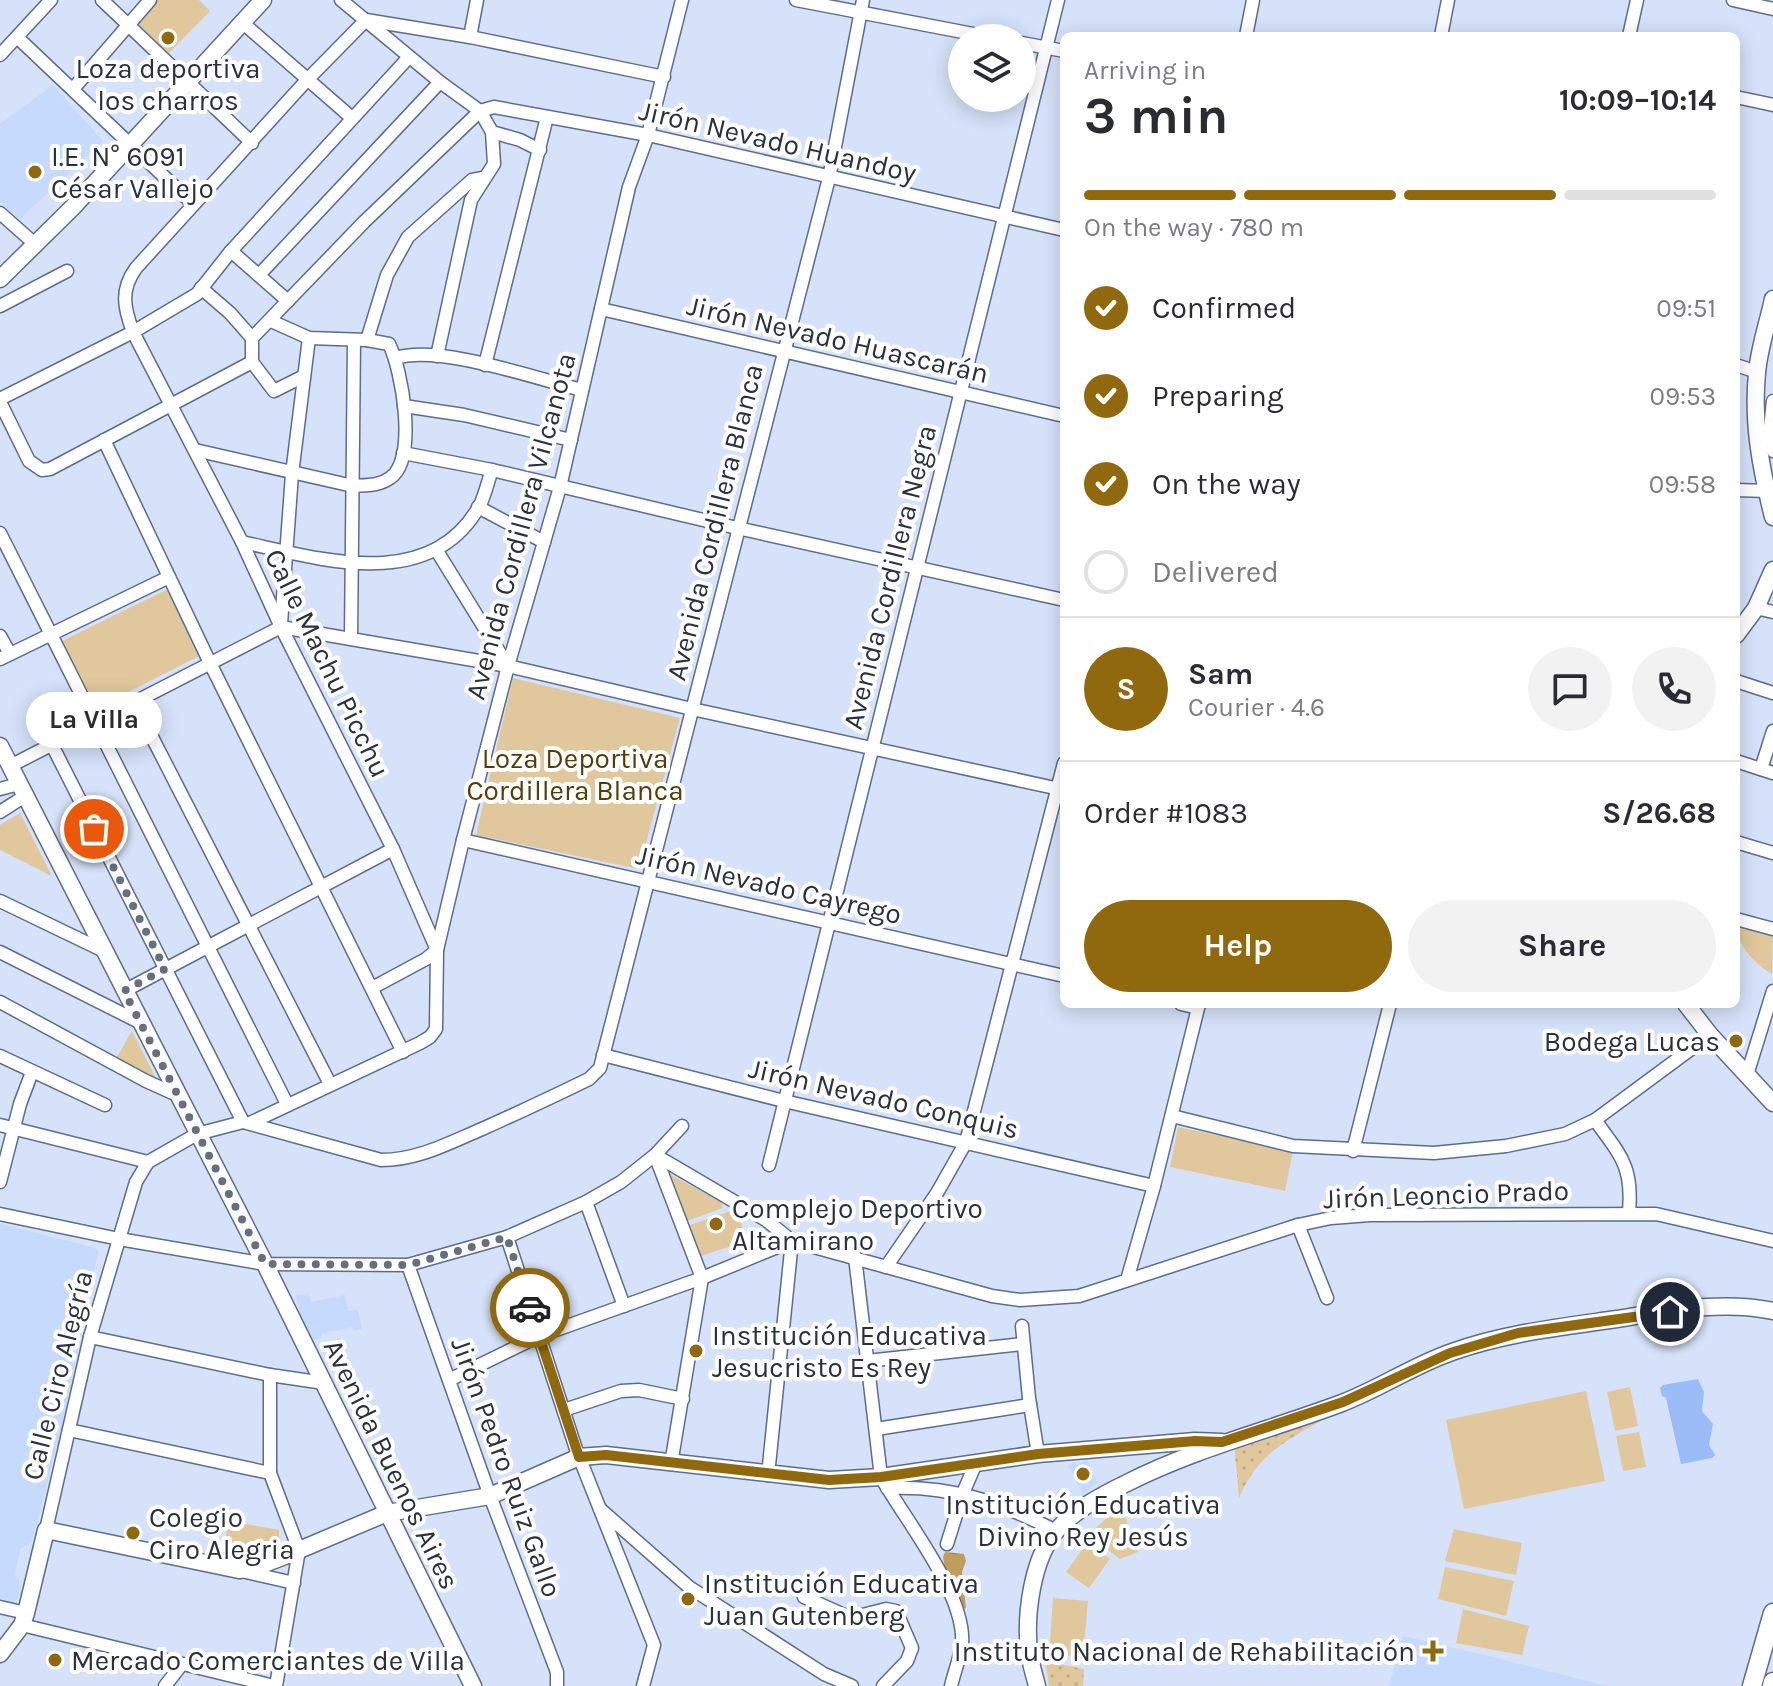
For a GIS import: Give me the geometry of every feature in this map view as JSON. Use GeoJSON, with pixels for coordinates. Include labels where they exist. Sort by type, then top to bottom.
{"type":"FeatureCollection","features":[{"type":"Feature","properties":{"kind":"main road"},"geometry":{"type":"LineString","coordinates":[[1752,1686],[1773,1613]]}},
{"type":"Feature","properties":{"kind":"street"},"geometry":{"type":"LineString","coordinates":[[0,55],[51,0]]}},
{"type":"Feature","properties":{"kind":"street"},"geometry":{"type":"LineString","coordinates":[[102,0],[252,143]]}},
{"type":"Feature","properties":{"kind":"street"},"geometry":{"type":"LineString","coordinates":[[73,89],[150,0]]}},
{"type":"Feature","properties":{"kind":"street"},"geometry":{"type":"LineString","coordinates":[[0,279],[263,0]]}},
{"type":"Feature","properties":{"kind":"street"},"geometry":{"type":"LineString","coordinates":[[341,0],[480,111],[492,132],[494,164],[471,200],[437,356]]}},
{"type":"Feature","properties":{"kind":"street"},"geometry":{"type":"LineString","coordinates":[[470,37],[477,0]]}},
{"type":"Feature","properties":{"kind":"street","name":"Avenida Cordillera Vilcanota"},"geometry":{"type":"LineString","coordinates":[[403,1052],[430,1037],[436,1029],[437,950],[463,840],[508,666],[560,487],[629,187],[648,135],[682,0]]}},
{"type":"Feature","properties":{"kind":"street"},"geometry":{"type":"LineString","coordinates":[[796,0],[862,7],[948,27]]}},
{"type":"Feature","properties":{"kind":"street","name":"Avenida Cordillera Negra"},"geometry":{"type":"LineString","coordinates":[[769,1165],[1058,0]]}},
{"type":"Feature","properties":{"kind":"street"},"geometry":{"type":"LineString","coordinates":[[1247,32],[1253,0]]}},
{"type":"Feature","properties":{"kind":"street"},"geometry":{"type":"LineString","coordinates":[[1442,32],[1448,0]]}},
{"type":"Feature","properties":{"kind":"street"},"geometry":{"type":"LineString","coordinates":[[1630,32],[1637,0]]}},
{"type":"Feature","properties":{"kind":"street"},"geometry":{"type":"LineString","coordinates":[[1733,0],[1773,9]]}},
{"type":"Feature","properties":{"kind":"street","name":"Avenida Cordillera Blanca"},"geometry":{"type":"LineString","coordinates":[[603,1055],[829,178],[862,7]]}},
{"type":"Feature","properties":{"kind":"street"},"geometry":{"type":"LineString","coordinates":[[366,20],[470,37],[664,77]]}},
{"type":"Feature","properties":{"kind":"street","name":"Calle Machu Picchu"},"geometry":{"type":"LineString","coordinates":[[366,20],[307,80],[129,277],[124,308],[133,332],[242,542],[281,627],[393,849],[437,950]]}},
{"type":"Feature","properties":{"kind":"street"},"geometry":{"type":"LineString","coordinates":[[243,23],[352,118]]}},
{"type":"Feature","properties":{"kind":"street"},"geometry":{"type":"LineString","coordinates":[[18,38],[193,204]]}},
{"type":"Feature","properties":{"kind":"street"},"geometry":{"type":"LineString","coordinates":[[1036,46],[1060,50]]}},
{"type":"Feature","properties":{"kind":"street"},"geometry":{"type":"LineString","coordinates":[[252,362],[50,469],[42,470],[29,461],[0,401],[133,332],[197,294],[231,251],[409,57]]}},
{"type":"Feature","properties":{"kind":"street"},"geometry":{"type":"LineString","coordinates":[[259,275],[440,82]]}},
{"type":"Feature","properties":{"kind":"street"},"geometry":{"type":"LineString","coordinates":[[1740,98],[1773,105]]}},
{"type":"Feature","properties":{"kind":"street","name":"Jirón Nevado Huandoy"},"geometry":{"type":"LineString","coordinates":[[480,111],[494,107],[648,135],[1060,229]]}},
{"type":"Feature","properties":{"kind":"street"},"geometry":{"type":"LineString","coordinates":[[252,338],[364,222],[480,111]]}},
{"type":"Feature","properties":{"kind":"street"},"geometry":{"type":"LineString","coordinates":[[485,365],[547,117]]}},
{"type":"Feature","properties":{"kind":"street"},"geometry":{"type":"LineString","coordinates":[[492,132],[540,150]]}},
{"type":"Feature","properties":{"kind":"street"},"geometry":{"type":"LineString","coordinates":[[351,638],[353,486],[360,340],[387,275],[408,237],[472,180],[483,178]]}},
{"type":"Feature","properties":{"kind":"street"},"geometry":{"type":"LineString","coordinates":[[0,213],[35,244]]}},
{"type":"Feature","properties":{"kind":"street"},"geometry":{"type":"LineString","coordinates":[[231,251],[288,301]]}},
{"type":"Feature","properties":{"kind":"street"},"geometry":{"type":"LineString","coordinates":[[0,306],[67,271]]}},
{"type":"Feature","properties":{"kind":"street"},"geometry":{"type":"LineString","coordinates":[[201,288],[230,313],[252,338],[252,362],[274,391],[302,377]]}},
{"type":"Feature","properties":{"kind":"street"},"geometry":{"type":"LineString","coordinates":[[1773,299],[1757,372],[1768,410],[1773,451]]}},
{"type":"Feature","properties":{"kind":"street","name":"Jirón Nevado Huascarán"},"geometry":{"type":"LineString","coordinates":[[601,309],[1060,415]]}},
{"type":"Feature","properties":{"kind":"street"},"geometry":{"type":"LineString","coordinates":[[195,450],[353,486],[374,485],[392,477],[400,466],[404,406],[396,358],[389,344],[309,338],[271,321]]}},
{"type":"Feature","properties":{"kind":"street"},"geometry":{"type":"LineString","coordinates":[[281,627],[292,474],[309,338]]}},
{"type":"Feature","properties":{"kind":"street"},"geometry":{"type":"LineString","coordinates":[[396,358],[407,354],[437,356],[582,390]]}},
{"type":"Feature","properties":{"kind":"street"},"geometry":{"type":"LineString","coordinates":[[1740,366],[1757,372]]}},
{"type":"Feature","properties":{"kind":"street"},"geometry":{"type":"LineString","coordinates":[[404,406],[464,415],[571,440]]}},
{"type":"Feature","properties":{"kind":"street"},"geometry":{"type":"LineString","coordinates":[[1768,410],[1759,452],[1773,517]]}},
{"type":"Feature","properties":{"kind":"street"},"geometry":{"type":"LineString","coordinates":[[0,1125],[148,1162],[197,1134],[246,1123],[403,1052],[210,663],[104,440]]}},
{"type":"Feature","properties":{"kind":"street"},"geometry":{"type":"LineString","coordinates":[[403,453],[492,470],[1060,599]]}},
{"type":"Feature","properties":{"kind":"street"},"geometry":{"type":"LineString","coordinates":[[242,542],[353,563],[398,563],[437,551],[460,531],[478,507],[492,470]]}},
{"type":"Feature","properties":{"kind":"street"},"geometry":{"type":"LineString","coordinates":[[1740,490],[1767,491]]}},
{"type":"Feature","properties":{"kind":"street"},"geometry":{"type":"LineString","coordinates":[[478,507],[544,542]]}},
{"type":"Feature","properties":{"kind":"street"},"geometry":{"type":"LineString","coordinates":[[0,533],[287,1104]]}},
{"type":"Feature","properties":{"kind":"street"},"geometry":{"type":"LineString","coordinates":[[437,551],[508,666]]}},
{"type":"Feature","properties":{"kind":"street"},"geometry":{"type":"LineString","coordinates":[[1740,632],[1765,610],[1773,570]]}},
{"type":"Feature","properties":{"kind":"street"},"geometry":{"type":"LineString","coordinates":[[0,636],[5,657],[169,577]]}},
{"type":"Feature","properties":{"kind":"street"},"geometry":{"type":"LineString","coordinates":[[10,766],[281,627],[508,666],[1060,789]]}},
{"type":"Feature","properties":{"kind":"street"},"geometry":{"type":"LineString","coordinates":[[1740,682],[1773,693]]}},
{"type":"Feature","properties":{"kind":"street"},"geometry":{"type":"LineString","coordinates":[[134,702],[330,1084]]}},
{"type":"Feature","properties":{"kind":"street"},"geometry":{"type":"LineString","coordinates":[[1740,762],[1767,771],[1773,731]]}},
{"type":"Feature","properties":{"kind":"street"},"geometry":{"type":"LineString","coordinates":[[52,745],[246,1123],[381,1160],[402,1160],[427,1153],[589,1079],[600,1068],[603,1055]]}},
{"type":"Feature","properties":{"kind":"street","name":"Avenida Buenos Aires"},"geometry":{"type":"LineString","coordinates":[[0,746],[265,1264],[473,1686]]}},
{"type":"Feature","properties":{"kind":"street"},"geometry":{"type":"LineString","coordinates":[[0,789],[22,790]]}},
{"type":"Feature","properties":{"kind":"street"},"geometry":{"type":"LineString","coordinates":[[0,812],[22,790]]}},
{"type":"Feature","properties":{"kind":"street"},"geometry":{"type":"LineString","coordinates":[[886,1267],[937,1193],[966,1142],[1060,793]]}},
{"type":"Feature","properties":{"kind":"street","name":"Jirón Nevado Cayrego"},"geometry":{"type":"LineString","coordinates":[[463,840],[1060,975]]}},
{"type":"Feature","properties":{"kind":"street"},"geometry":{"type":"LineString","coordinates":[[1740,843],[1773,853]]}},
{"type":"Feature","properties":{"kind":"street"},"geometry":{"type":"LineString","coordinates":[[124,991],[393,849]]}},
{"type":"Feature","properties":{"kind":"street"},"geometry":{"type":"LineString","coordinates":[[0,901],[104,951]]}},
{"type":"Feature","properties":{"kind":"street"},"geometry":{"type":"LineString","coordinates":[[1740,920],[1773,929]]}},
{"type":"Feature","properties":{"kind":"street"},"geometry":{"type":"LineString","coordinates":[[372,988],[437,950]]}},
{"type":"Feature","properties":{"kind":"street"},"geometry":{"type":"LineString","coordinates":[[0,952],[141,1023]]}},
{"type":"Feature","properties":{"kind":"street"},"geometry":{"type":"LineString","coordinates":[[1747,1075],[1773,991]]}},
{"type":"Feature","properties":{"kind":"street"},"geometry":{"type":"LineString","coordinates":[[0,1002],[177,1095]]}},
{"type":"Feature","properties":{"kind":"street"},"geometry":{"type":"LineString","coordinates":[[1127,1280],[1154,1186],[1198,1008]]}},
{"type":"Feature","properties":{"kind":"street"},"geometry":{"type":"LineString","coordinates":[[1353,1151],[1389,1008]]}},
{"type":"Feature","properties":{"kind":"street"},"geometry":{"type":"LineString","coordinates":[[1689,1008],[1773,1103]]}},
{"type":"Feature","properties":{"kind":"street"},"geometry":{"type":"LineString","coordinates":[[1172,1116],[1293,1146],[1434,1153],[1506,1146],[1565,1134],[1595,1120],[1710,1035]]}},
{"type":"Feature","properties":{"kind":"street","name":"Jirón Nevado Conquis"},"geometry":{"type":"LineString","coordinates":[[603,1055],[784,1101],[1154,1186]]}},
{"type":"Feature","properties":{"kind":"street"},"geometry":{"type":"LineString","coordinates":[[0,1056],[105,1105]]}},
{"type":"Feature","properties":{"kind":"street"},"geometry":{"type":"LineString","coordinates":[[0,1182],[32,1072]]}},
{"type":"Feature","properties":{"kind":"street"},"geometry":{"type":"LineString","coordinates":[[1595,1120],[1617,1150],[1628,1172],[1629,1213]]}},
{"type":"Feature","properties":{"kind":"street"},"geometry":{"type":"LineString","coordinates":[[0,1214],[119,1239],[265,1264],[408,1265],[507,1237],[586,1202],[621,1182],[655,1155],[682,1126]]}},
{"type":"Feature","properties":{"kind":"street"},"geometry":{"type":"LineString","coordinates":[[655,1155],[766,1220],[792,1241]]}},
{"type":"Feature","properties":{"kind":"street"},"geometry":{"type":"LineString","coordinates":[[655,1155],[702,1278],[671,1464]]}},
{"type":"Feature","properties":{"kind":"street","name":"Calle Ciro Alegría"},"geometry":{"type":"LineString","coordinates":[[0,1654],[24,1619],[90,1337],[136,1182],[148,1162]]}},
{"type":"Feature","properties":{"kind":"street"},"geometry":{"type":"LineString","coordinates":[[586,1202],[624,1306]]}},
{"type":"Feature","properties":{"kind":"street","name":"Jirón Leoncio Prado"},"geometry":{"type":"LineString","coordinates":[[792,1241],[992,1296],[1020,1300],[1079,1296],[1298,1225],[1331,1218],[1370,1215],[1656,1214],[1773,1241]]}},
{"type":"Feature","properties":{"kind":"street"},"geometry":{"type":"LineString","coordinates":[[1298,1225],[1327,1298]]}},
{"type":"Feature","properties":{"kind":"street"},"geometry":{"type":"LineString","coordinates":[[507,1237],[579,1457],[654,1645],[643,1686]]}},
{"type":"Feature","properties":{"kind":"street"},"geometry":{"type":"LineString","coordinates":[[449,1380],[539,1336],[702,1278],[792,1241]]}},
{"type":"Feature","properties":{"kind":"street"},"geometry":{"type":"LineString","coordinates":[[768,1475],[792,1241]]}},
{"type":"Feature","properties":{"kind":"street"},"geometry":{"type":"LineString","coordinates":[[855,1257],[884,1483],[923,1543],[957,1613],[962,1642],[951,1686]]}},
{"type":"Feature","properties":{"kind":"street","name":"Jirón Pedro Ruiz Gallo"},"geometry":{"type":"LineString","coordinates":[[408,1265],[490,1496],[557,1672],[557,1686]]}},
{"type":"Feature","properties":{"kind":"street"},"geometry":{"type":"LineString","coordinates":[[1037,1686],[1029,1650],[1031,1596],[1037,1570],[1056,1531],[1097,1498],[1150,1471],[1222,1442],[1343,1402],[1450,1353],[1518,1333],[1647,1314],[1740,1307],[1773,1311]]}},
{"type":"Feature","properties":{"kind":"street"},"geometry":{"type":"LineString","coordinates":[[1022,1326],[1038,1454]]}},
{"type":"Feature","properties":{"kind":"street"},"geometry":{"type":"LineString","coordinates":[[90,1337],[270,1375],[324,1383]]}},
{"type":"Feature","properties":{"kind":"street"},"geometry":{"type":"LineString","coordinates":[[867,1361],[1023,1344]]}},
{"type":"Feature","properties":{"kind":"street"},"geometry":{"type":"LineString","coordinates":[[0,1607],[24,1619],[182,1664],[275,1686],[299,1550],[270,1473],[270,1375]]}},
{"type":"Feature","properties":{"kind":"street"},"geometry":{"type":"LineString","coordinates":[[564,1410],[621,1391],[639,1390],[683,1399]]}},
{"type":"Feature","properties":{"kind":"street"},"geometry":{"type":"LineString","coordinates":[[876,1429],[1030,1405]]}},
{"type":"Feature","properties":{"kind":"street"},"geometry":{"type":"LineString","coordinates":[[69,1430],[270,1473]]}},
{"type":"Feature","properties":{"kind":"street"},"geometry":{"type":"LineString","coordinates":[[884,1483],[976,1463],[1038,1454],[1195,1441],[1222,1442]]}},
{"type":"Feature","properties":{"kind":"street"},"geometry":{"type":"LineString","coordinates":[[239,1570],[254,1568],[387,1513],[490,1496],[579,1457],[606,1455],[768,1475],[921,1486],[963,1493],[1015,1509],[1056,1531]]}},
{"type":"Feature","properties":{"kind":"street"},"geometry":{"type":"LineString","coordinates":[[947,1544],[976,1463]]}},
{"type":"Feature","properties":{"kind":"street"},"geometry":{"type":"LineString","coordinates":[[599,1508],[689,1587],[824,1674],[852,1686]]}},
{"type":"Feature","properties":{"kind":"street"},"geometry":{"type":"LineString","coordinates":[[46,1530],[294,1583]]}},
{"type":"Feature","properties":{"kind":"street"},"geometry":{"type":"LineString","coordinates":[[804,1597],[851,1618],[886,1609],[896,1611],[912,1648],[907,1661],[883,1686]]}},
{"type":"Feature","properties":{"kind":"street"},"geometry":{"type":"LineString","coordinates":[[165,1686],[182,1664]]}},
{"type":"Feature","properties":{"kind":"shaded area","name":"I.E. N° 6091 César Vallejo"},"geometry":{"type":"Polygon","coordinates":[[[53,85],[103,141],[20,219],[0,202],[0,124],[53,85]]]}},
{"type":"Feature","properties":{"kind":"shaded area"},"geometry":{"type":"Polygon","coordinates":[[[0,1224],[95,1248],[98,1252],[62,1426],[32,1542],[20,1549],[15,1574],[21,1585],[18,1599],[13,1602],[0,1599],[0,1224]]]}},
{"type":"Feature","properties":{"kind":"shaded area"},"geometry":{"type":"Polygon","coordinates":[[[309,1294],[311,1302],[345,1295],[348,1311],[358,1310],[362,1329],[353,1331],[352,1327],[321,1334],[321,1338],[310,1340],[302,1325],[296,1295],[309,1294]]]}},
{"type":"Feature","properties":{"kind":"shaded area","name":"Institución Educativa Divino Rey Jesús"},"geometry":{"type":"Polygon","coordinates":[[[1087,1459],[1097,1483],[1083,1494],[1068,1466],[1087,1459]]]}},
{"type":"Feature","properties":{"kind":"shaded area","name":"Instituto Nacional de Rehabilitación"},"geometry":{"type":"Polygon","coordinates":[[[1403,1636],[1529,1666],[1606,1686],[1389,1686],[1403,1636]]]}},
{"type":"Feature","properties":{"kind":"green space","name":"Loza deportiva los charros"},"geometry":{"type":"Polygon","coordinates":[[[154,0],[199,0],[210,11],[168,54],[135,21],[154,0]]]}},
{"type":"Feature","properties":{"kind":"green space"},"geometry":{"type":"Polygon","coordinates":[[[168,589],[201,655],[97,708],[62,641],[168,589]]]}},
{"type":"Feature","properties":{"kind":"green space","name":"Loza Deportiva Cordillera Blanca"},"geometry":{"type":"Polygon","coordinates":[[[513,678],[680,718],[639,869],[476,835],[513,678]]]}},
{"type":"Feature","properties":{"kind":"green space"},"geometry":{"type":"Polygon","coordinates":[[[20,813],[52,876],[0,850],[0,825],[20,813]]]}},
{"type":"Feature","properties":{"kind":"green space"},"geometry":{"type":"Polygon","coordinates":[[[1740,922],[1773,931],[1772,974],[1747,952],[1740,939],[1740,922]]]}},
{"type":"Feature","properties":{"kind":"green space"},"geometry":{"type":"Polygon","coordinates":[[[132,1031],[156,1078],[117,1057],[132,1031]]]}},
{"type":"Feature","properties":{"kind":"green space"},"geometry":{"type":"Polygon","coordinates":[[[1178,1127],[1293,1151],[1285,1191],[1170,1167],[1178,1127]]]}},
{"type":"Feature","properties":{"kind":"green space"},"geometry":{"type":"Polygon","coordinates":[[[671,1175],[721,1202],[723,1208],[687,1221],[671,1175]]]}},
{"type":"Feature","properties":{"kind":"green space"},"geometry":{"type":"Polygon","coordinates":[[[736,1209],[747,1241],[701,1256],[690,1225],[736,1209]]]}},
{"type":"Feature","properties":{"kind":"green space"},"geometry":{"type":"Polygon","coordinates":[[[1630,1387],[1638,1426],[1615,1431],[1607,1392],[1630,1387]]]}},
{"type":"Feature","properties":{"kind":"green space"},"geometry":{"type":"Polygon","coordinates":[[[1586,1391],[1605,1481],[1464,1509],[1446,1420],[1586,1391]]]}},
{"type":"Feature","properties":{"kind":"green space"},"geometry":{"type":"Polygon","coordinates":[[[1316,1415],[1319,1422],[1281,1445],[1262,1462],[1239,1498],[1234,1443],[1316,1415]]]}},
{"type":"Feature","properties":{"kind":"green space"},"geometry":{"type":"Polygon","coordinates":[[[1639,1432],[1646,1467],[1623,1471],[1616,1436],[1639,1432]]]}},
{"type":"Feature","properties":{"kind":"green space"},"geometry":{"type":"Polygon","coordinates":[[[1121,1505],[1138,1552],[1120,1559],[1088,1535],[1121,1505]]]}},
{"type":"Feature","properties":{"kind":"green space"},"geometry":{"type":"Polygon","coordinates":[[[229,1521],[279,1530],[279,1548],[245,1561],[221,1559],[229,1521]]]}},
{"type":"Feature","properties":{"kind":"green space"},"geometry":{"type":"Polygon","coordinates":[[[1454,1529],[1522,1543],[1516,1575],[1445,1561],[1454,1529]]]}},
{"type":"Feature","properties":{"kind":"green space"},"geometry":{"type":"Polygon","coordinates":[[[1087,1543],[1110,1559],[1089,1588],[1066,1572],[1087,1543]]]}},
{"type":"Feature","properties":{"kind":"green space"},"geometry":{"type":"Polygon","coordinates":[[[945,1552],[964,1554],[966,1561],[962,1572],[966,1608],[962,1609],[945,1569],[945,1552]]]}},
{"type":"Feature","properties":{"kind":"green space"},"geometry":{"type":"Polygon","coordinates":[[[1445,1567],[1514,1581],[1506,1616],[1438,1599],[1445,1567]]]}},
{"type":"Feature","properties":{"kind":"green space"},"geometry":{"type":"Polygon","coordinates":[[[1053,1598],[1088,1601],[1083,1657],[1049,1654],[1053,1598]]]}},
{"type":"Feature","properties":{"kind":"green space"},"geometry":{"type":"Polygon","coordinates":[[[1463,1609],[1529,1626],[1522,1655],[1456,1643],[1463,1609]]]}},
{"type":"Feature","properties":{"kind":"green space"},"geometry":{"type":"Polygon","coordinates":[[[1046,1663],[1084,1669],[1083,1686],[1049,1686],[1046,1663]]]}},
{"type":"Feature","properties":{"kind":"water"},"geometry":{"type":"Polygon","coordinates":[[[1698,1379],[1704,1392],[1702,1411],[1713,1424],[1709,1445],[1715,1455],[1681,1464],[1666,1398],[1662,1396],[1660,1388],[1698,1379]]]}},
{"type":"Feature","properties":{"kind":"way so far"},"geometry":{"type":"LineString","coordinates":[[94,829],[165,969],[124,991],[265,1264],[408,1265],[507,1237],[530,1308]]}},
{"type":"Feature","properties":{"kind":"place","name":"Loza deportiva los charros"},"geometry":{"type":"Point","coordinates":[168,38]}},
{"type":"Feature","properties":{"kind":"place","name":"I.E. N° 6091 César Vallejo"},"geometry":{"type":"Point","coordinates":[35,172]}},
{"type":"Feature","properties":{"kind":"place","name":"La Villa"},"geometry":{"type":"Point","coordinates":[94,829]}},
{"type":"Feature","properties":{"kind":"place","name":"Bodega Lucas"},"geometry":{"type":"Point","coordinates":[1736,1041]}},
{"type":"Feature","properties":{"kind":"place","name":"Complejo Deportivo Altamirano"},"geometry":{"type":"Point","coordinates":[716,1224]}},
{"type":"Feature","properties":{"kind":"place","name":"Institución Educativa Jesucristo Es Rey"},"geometry":{"type":"Point","coordinates":[696,1351]}},
{"type":"Feature","properties":{"kind":"place","name":"Institución Educativa Divino Rey Jesús"},"geometry":{"type":"Point","coordinates":[1083,1474]}},
{"type":"Feature","properties":{"kind":"place","name":"Colegio Ciro Alegria"},"geometry":{"type":"Point","coordinates":[133,1533]}},
{"type":"Feature","properties":{"kind":"place","name":"Institución Educativa Juan Gutenberg"},"geometry":{"type":"Point","coordinates":[688,1599]}},
{"type":"Feature","properties":{"kind":"place","name":"Instituto Nacional de Rehabilitación"},"geometry":{"type":"Point","coordinates":[1433,1651]}},
{"type":"Feature","properties":{"kind":"place","name":"Mercado Comerciantes de Villa"},"geometry":{"type":"Point","coordinates":[55,1660]}},
{"type":"Feature","properties":{"kind":"route"},"geometry":{"type":"LineString","coordinates":[[530,1308],[579,1457],[606,1455],[829,1480],[881,1477],[1038,1454],[1195,1441],[1222,1442],[1343,1402],[1450,1353],[1518,1333],[1670,1312]]}}]}
